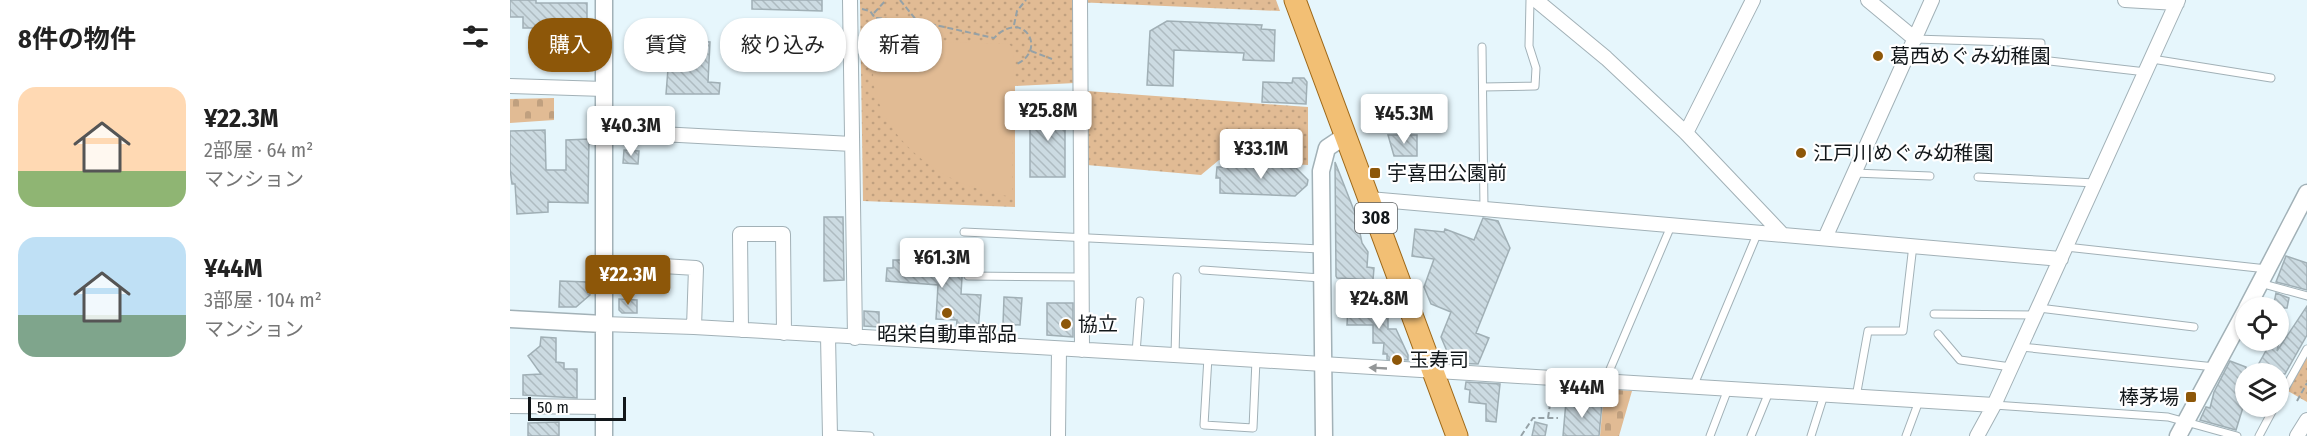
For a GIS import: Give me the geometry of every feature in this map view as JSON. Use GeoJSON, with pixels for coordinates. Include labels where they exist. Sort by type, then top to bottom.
{"type":"FeatureCollection","features":[{"type":"Feature","properties":{"kind":"main road","name":"308"},"geometry":{"type":"LineString","coordinates":[[1298,2],[1345,136],[1457,436]]}},
{"type":"Feature","properties":{"kind":"street"},"geometry":{"type":"LineString","coordinates":[[604,0],[604,436]]}},
{"type":"Feature","properties":{"kind":"street"},"geometry":{"type":"LineString","coordinates":[[1080,0],[1082,350]]}},
{"type":"Feature","properties":{"kind":"street"},"geometry":{"type":"LineString","coordinates":[[1536,0],[1606,57],[1686,133],[1782,234]]}},
{"type":"Feature","properties":{"kind":"street"},"geometry":{"type":"LineString","coordinates":[[1686,133],[1754,0]]}},
{"type":"Feature","properties":{"kind":"street"},"geometry":{"type":"LineString","coordinates":[[1869,0],[1915,39]]}},
{"type":"Feature","properties":{"kind":"street"},"geometry":{"type":"LineString","coordinates":[[1825,238],[1932,0]]}},
{"type":"Feature","properties":{"kind":"street"},"geometry":{"type":"LineString","coordinates":[[1977,436],[2021,347],[2178,2],[2125,0]]}},
{"type":"Feature","properties":{"kind":"street"},"geometry":{"type":"LineString","coordinates":[[850,5],[855,338]]}},
{"type":"Feature","properties":{"kind":"street"},"geometry":{"type":"LineString","coordinates":[[510,86],[604,89]]}},
{"type":"Feature","properties":{"kind":"street"},"geometry":{"type":"LineString","coordinates":[[604,131],[852,144]]}},
{"type":"Feature","properties":{"kind":"street"},"geometry":{"type":"LineString","coordinates":[[1324,436],[1320,171],[1327,148],[1345,136]]}},
{"type":"Feature","properties":{"kind":"street"},"geometry":{"type":"LineString","coordinates":[[2253,297],[2307,193]]}},
{"type":"Feature","properties":{"kind":"street"},"geometry":{"type":"LineString","coordinates":[[1369,199],[1913,245],[2063,253]]}},
{"type":"Feature","properties":{"kind":"street"},"geometry":{"type":"LineString","coordinates":[[741,330],[740,234],[783,234],[784,333]]}},
{"type":"Feature","properties":{"kind":"street"},"geometry":{"type":"LineString","coordinates":[[613,263],[696,268],[694,327]]}},
{"type":"Feature","properties":{"kind":"street"},"geometry":{"type":"LineString","coordinates":[[510,319],[694,327],[1994,405]]}},
{"type":"Feature","properties":{"kind":"street"},"geometry":{"type":"LineString","coordinates":[[2178,436],[2235,330]]}},
{"type":"Feature","properties":{"kind":"street"},"geometry":{"type":"LineString","coordinates":[[828,336],[830,435]]}},
{"type":"Feature","properties":{"kind":"street"},"geometry":{"type":"LineString","coordinates":[[1058,436],[1059,349]]}},
{"type":"Feature","properties":{"kind":"street"},"geometry":{"type":"LineString","coordinates":[[510,406],[604,407]]}},
{"type":"Feature","properties":{"kind":"street"},"geometry":{"type":"LineString","coordinates":[[2297,436],[2307,420]]}},
{"type":"Feature","properties":{"kind":"lane"},"geometry":{"type":"LineString","coordinates":[[1483,87],[1535,86],[1536,68],[1529,46],[1530,0]]}},
{"type":"Feature","properties":{"kind":"lane"},"geometry":{"type":"LineString","coordinates":[[1915,39],[2041,43],[2041,60],[2149,65],[2271,78]]}},
{"type":"Feature","properties":{"kind":"lane"},"geometry":{"type":"LineString","coordinates":[[1482,47],[1484,209]]}},
{"type":"Feature","properties":{"kind":"lane"},"geometry":{"type":"LineString","coordinates":[[1854,173],[1930,176]]}},
{"type":"Feature","properties":{"kind":"lane"},"geometry":{"type":"LineString","coordinates":[[1978,177],[2095,183]]}},
{"type":"Feature","properties":{"kind":"lane"},"geometry":{"type":"LineString","coordinates":[[1604,382],[1671,226]]}},
{"type":"Feature","properties":{"kind":"lane"},"geometry":{"type":"LineString","coordinates":[[964,232],[1320,249]]}},
{"type":"Feature","properties":{"kind":"lane"},"geometry":{"type":"LineString","coordinates":[[1693,387],[1758,232]]}},
{"type":"Feature","properties":{"kind":"lane"},"geometry":{"type":"LineString","coordinates":[[1857,397],[1868,331],[1903,331],[1913,245]]}},
{"type":"Feature","properties":{"kind":"lane"},"geometry":{"type":"LineString","coordinates":[[2063,253],[2264,276],[2307,296]]}},
{"type":"Feature","properties":{"kind":"lane"},"geometry":{"type":"LineString","coordinates":[[1203,270],[1321,279]]}},
{"type":"Feature","properties":{"kind":"lane"},"geometry":{"type":"LineString","coordinates":[[968,276],[1082,277]]}},
{"type":"Feature","properties":{"kind":"lane"},"geometry":{"type":"LineString","coordinates":[[1174,355],[1177,278]]}},
{"type":"Feature","properties":{"kind":"lane"},"geometry":{"type":"LineString","coordinates":[[1136,353],[1140,301]]}},
{"type":"Feature","properties":{"kind":"lane"},"geometry":{"type":"LineString","coordinates":[[1934,314],[2037,311],[2194,327]]}},
{"type":"Feature","properties":{"kind":"lane"},"geometry":{"type":"LineString","coordinates":[[1938,334],[1960,360],[2011,367]]}},
{"type":"Feature","properties":{"kind":"lane"},"geometry":{"type":"LineString","coordinates":[[2021,347],[2215,367]]}},
{"type":"Feature","properties":{"kind":"lane"},"geometry":{"type":"LineString","coordinates":[[2289,381],[2307,349]]}},
{"type":"Feature","properties":{"kind":"lane"},"geometry":{"type":"LineString","coordinates":[[1208,357],[1204,425],[1253,428],[1256,360]]}},
{"type":"Feature","properties":{"kind":"lane"},"geometry":{"type":"LineString","coordinates":[[1710,436],[1728,389]]}},
{"type":"Feature","properties":{"kind":"lane"},"geometry":{"type":"LineString","coordinates":[[1751,436],[1769,392]]}},
{"type":"Feature","properties":{"kind":"lane"},"geometry":{"type":"LineString","coordinates":[[1811,436],[1824,395]]}},
{"type":"Feature","properties":{"kind":"lane"},"geometry":{"type":"LineString","coordinates":[[1906,436],[1918,400]]}},
{"type":"Feature","properties":{"kind":"lane"},"geometry":{"type":"LineString","coordinates":[[1994,405],[2168,417],[2237,436]]}},
{"type":"Feature","properties":{"kind":"lane"},"geometry":{"type":"LineString","coordinates":[[2259,436],[2269,417]]}},
{"type":"Feature","properties":{"kind":"lane"},"geometry":{"type":"LineString","coordinates":[[830,435],[870,436]]}},
{"type":"Feature","properties":{"kind":"path"},"geometry":{"type":"LineString","coordinates":[[873,14],[886,0]]}},
{"type":"Feature","properties":{"kind":"path"},"geometry":{"type":"LineString","coordinates":[[900,0],[915,18]]}},
{"type":"Feature","properties":{"kind":"path"},"geometry":{"type":"LineString","coordinates":[[1014,25],[1017,12],[1026,0]]}},
{"type":"Feature","properties":{"kind":"path"},"geometry":{"type":"LineString","coordinates":[[850,5],[865,9],[875,18]]}},
{"type":"Feature","properties":{"kind":"path"},"geometry":{"type":"LineString","coordinates":[[942,27],[994,38],[1003,28],[1014,25],[1025,30],[1031,39],[1031,51],[1025,60],[1017,64]]}},
{"type":"Feature","properties":{"kind":"path"},"geometry":{"type":"LineString","coordinates":[[1031,51],[1052,59]]}},
{"type":"Feature","properties":{"kind":"path"},"geometry":{"type":"LineString","coordinates":[[1548,418],[1553,379]]}},
{"type":"Feature","properties":{"kind":"path"},"geometry":{"type":"LineString","coordinates":[[2297,401],[2307,383]]}},
{"type":"Feature","properties":{"kind":"path"},"geometry":{"type":"LineString","coordinates":[[1521,436],[1533,418],[1558,418]]}},
{"type":"Feature","properties":{"kind":"green space"},"geometry":{"type":"Polygon","coordinates":[[[860,0],[1276,0],[1280,11],[1075,2],[1075,83],[1015,86],[1015,207],[863,201],[861,72],[942,72],[942,18],[860,18],[860,0]]]}},
{"type":"Feature","properties":{"kind":"green space"},"geometry":{"type":"Polygon","coordinates":[[[942,42],[1009,44],[1014,49],[1012,197],[958,182],[925,162],[892,128],[878,101],[873,72],[942,72],[942,42]]]}},
{"type":"Feature","properties":{"kind":"green space"},"geometry":{"type":"Polygon","coordinates":[[[1087,91],[1308,107],[1308,165],[1219,160],[1201,175],[1087,165],[1087,91]]]}},
{"type":"Feature","properties":{"kind":"green space"},"geometry":{"type":"Polygon","coordinates":[[[554,98],[554,120],[510,123],[510,99],[554,98]]]}},
{"type":"Feature","properties":{"kind":"green space"},"geometry":{"type":"Polygon","coordinates":[[[2307,357],[2307,402],[2289,392],[2307,357]]]}},
{"type":"Feature","properties":{"kind":"green space"},"geometry":{"type":"Polygon","coordinates":[[[1568,386],[1632,391],[1619,436],[1600,436],[1603,403],[1567,399],[1568,386]]]}},
{"type":"Feature","properties":{"kind":"building"},"geometry":{"type":"Polygon","coordinates":[[[510,0],[536,0],[536,3],[587,3],[587,18],[528,18],[528,28],[523,28],[523,17],[510,17],[510,0]]]}},
{"type":"Feature","properties":{"kind":"building"},"geometry":{"type":"Polygon","coordinates":[[[752,0],[822,0],[822,11],[752,9],[752,0]]]}},
{"type":"Feature","properties":{"kind":"building"},"geometry":{"type":"Polygon","coordinates":[[[1167,21],[1262,25],[1261,29],[1275,30],[1274,61],[1243,60],[1244,53],[1174,50],[1173,86],[1147,85],[1150,31],[1167,21]]]}},
{"type":"Feature","properties":{"kind":"building"},"geometry":{"type":"Polygon","coordinates":[[[708,42],[710,42],[708,82],[720,83],[719,94],[666,94],[668,72],[708,72],[708,42]]]}},
{"type":"Feature","properties":{"kind":"building"},"geometry":{"type":"Polygon","coordinates":[[[1293,78],[1304,78],[1307,82],[1306,104],[1262,102],[1263,82],[1292,83],[1293,78]]]}},
{"type":"Feature","properties":{"kind":"building"},"geometry":{"type":"Polygon","coordinates":[[[1030,107],[1065,107],[1065,177],[1030,177],[1030,107]]]}},
{"type":"Feature","properties":{"kind":"building"},"geometry":{"type":"Polygon","coordinates":[[[545,130],[546,170],[566,170],[566,140],[589,139],[588,203],[548,202],[548,212],[517,214],[515,184],[512,184],[510,169],[510,131],[545,130]]]}},
{"type":"Feature","properties":{"kind":"building"},"geometry":{"type":"Polygon","coordinates":[[[1388,135],[1417,135],[1417,156],[1394,156],[1388,135]]]}},
{"type":"Feature","properties":{"kind":"building"},"geometry":{"type":"Polygon","coordinates":[[[624,150],[639,151],[638,164],[623,163],[624,150]]]}},
{"type":"Feature","properties":{"kind":"building"},"geometry":{"type":"Polygon","coordinates":[[[1335,162],[1357,218],[1362,243],[1368,252],[1367,267],[1374,268],[1373,280],[1337,278],[1336,276],[1335,162]]]}},
{"type":"Feature","properties":{"kind":"building"},"geometry":{"type":"Polygon","coordinates":[[[1223,165],[1296,168],[1308,180],[1307,185],[1295,196],[1220,193],[1220,178],[1216,178],[1217,167],[1223,165]]]}},
{"type":"Feature","properties":{"kind":"building"},"geometry":{"type":"Polygon","coordinates":[[[824,217],[843,217],[844,280],[824,281],[824,217]]]}},
{"type":"Feature","properties":{"kind":"building"},"geometry":{"type":"Polygon","coordinates":[[[1483,218],[1498,221],[1510,248],[1476,333],[1489,338],[1478,364],[1452,363],[1441,337],[1451,312],[1431,304],[1424,287],[1434,259],[1412,256],[1415,229],[1444,232],[1445,229],[1474,240],[1483,218]]]}},
{"type":"Feature","properties":{"kind":"building"},"geometry":{"type":"Polygon","coordinates":[[[2286,256],[2307,263],[2307,290],[2276,282],[2286,256]]]}},
{"type":"Feature","properties":{"kind":"building"},"geometry":{"type":"Polygon","coordinates":[[[903,258],[917,259],[917,261],[963,261],[961,294],[981,295],[978,332],[956,331],[957,320],[936,319],[938,285],[886,281],[887,268],[893,268],[893,260],[903,260],[903,258]]]}},
{"type":"Feature","properties":{"kind":"building"},"geometry":{"type":"Polygon","coordinates":[[[560,281],[589,282],[590,295],[576,307],[559,307],[560,281]]]}},
{"type":"Feature","properties":{"kind":"building"},"geometry":{"type":"Polygon","coordinates":[[[1004,297],[1022,298],[1020,325],[1003,324],[1004,297]]]}},
{"type":"Feature","properties":{"kind":"building"},"geometry":{"type":"Polygon","coordinates":[[[619,299],[637,300],[637,313],[622,313],[619,310],[619,299]]]}},
{"type":"Feature","properties":{"kind":"building"},"geometry":{"type":"Polygon","coordinates":[[[1047,303],[1073,303],[1073,337],[1047,335],[1047,303]]]}},
{"type":"Feature","properties":{"kind":"building"},"geometry":{"type":"Polygon","coordinates":[[[2307,306],[2307,335],[2289,367],[2289,363],[2259,363],[2266,351],[2289,351],[2289,333],[2307,306]]]}},
{"type":"Feature","properties":{"kind":"building"},"geometry":{"type":"Polygon","coordinates":[[[1348,307],[1388,308],[1388,329],[1396,329],[1408,355],[1408,360],[1387,359],[1387,354],[1383,354],[1384,343],[1373,343],[1373,325],[1347,325],[1348,307]]]}},
{"type":"Feature","properties":{"kind":"building"},"geometry":{"type":"Polygon","coordinates":[[[864,311],[879,312],[879,327],[864,326],[864,311]]]}},
{"type":"Feature","properties":{"kind":"building"},"geometry":{"type":"Polygon","coordinates":[[[541,337],[556,338],[556,362],[564,363],[564,369],[577,369],[577,398],[523,395],[523,375],[541,374],[528,356],[540,346],[541,337]]]}},
{"type":"Feature","properties":{"kind":"building"},"geometry":{"type":"Polygon","coordinates":[[[2230,361],[2235,363],[2235,417],[2240,417],[2236,430],[2200,420],[2206,407],[2210,408],[2214,392],[2230,361]]]}},
{"type":"Feature","properties":{"kind":"building"},"geometry":{"type":"Polygon","coordinates":[[[1466,382],[1500,384],[1496,422],[1486,421],[1486,404],[1469,402],[1470,390],[1465,389],[1466,382]]]}},
{"type":"Feature","properties":{"kind":"building"},"geometry":{"type":"Polygon","coordinates":[[[1566,401],[1602,404],[1599,436],[1563,436],[1566,401]]]}},
{"type":"Feature","properties":{"kind":"building"},"geometry":{"type":"Polygon","coordinates":[[[559,422],[559,436],[528,436],[528,423],[559,422]]]}},
{"type":"Feature","properties":{"kind":"building"},"geometry":{"type":"Polygon","coordinates":[[[1535,422],[1547,425],[1545,436],[1532,436],[1535,422]]]}},
{"type":"Feature","properties":{"kind":"place","name":"葛西めぐみ幼稚園"},"geometry":{"type":"Point","coordinates":[1878,56]}},
{"type":"Feature","properties":{"kind":"place","name":"江戸川めぐみ幼稚園"},"geometry":{"type":"Point","coordinates":[1801,153]}},
{"type":"Feature","properties":{"kind":"place","name":"宇喜田公園前"},"geometry":{"type":"Point","coordinates":[1375,173]}},
{"type":"Feature","properties":{"kind":"place","name":"昭栄自動車部品"},"geometry":{"type":"Point","coordinates":[947,313]}},
{"type":"Feature","properties":{"kind":"place","name":"協立"},"geometry":{"type":"Point","coordinates":[1066,324]}},
{"type":"Feature","properties":{"kind":"place","name":"玉寿司"},"geometry":{"type":"Point","coordinates":[1397,360]}},
{"type":"Feature","properties":{"kind":"place","name":"棒茅場"},"geometry":{"type":"Point","coordinates":[2191,397]}}]}
